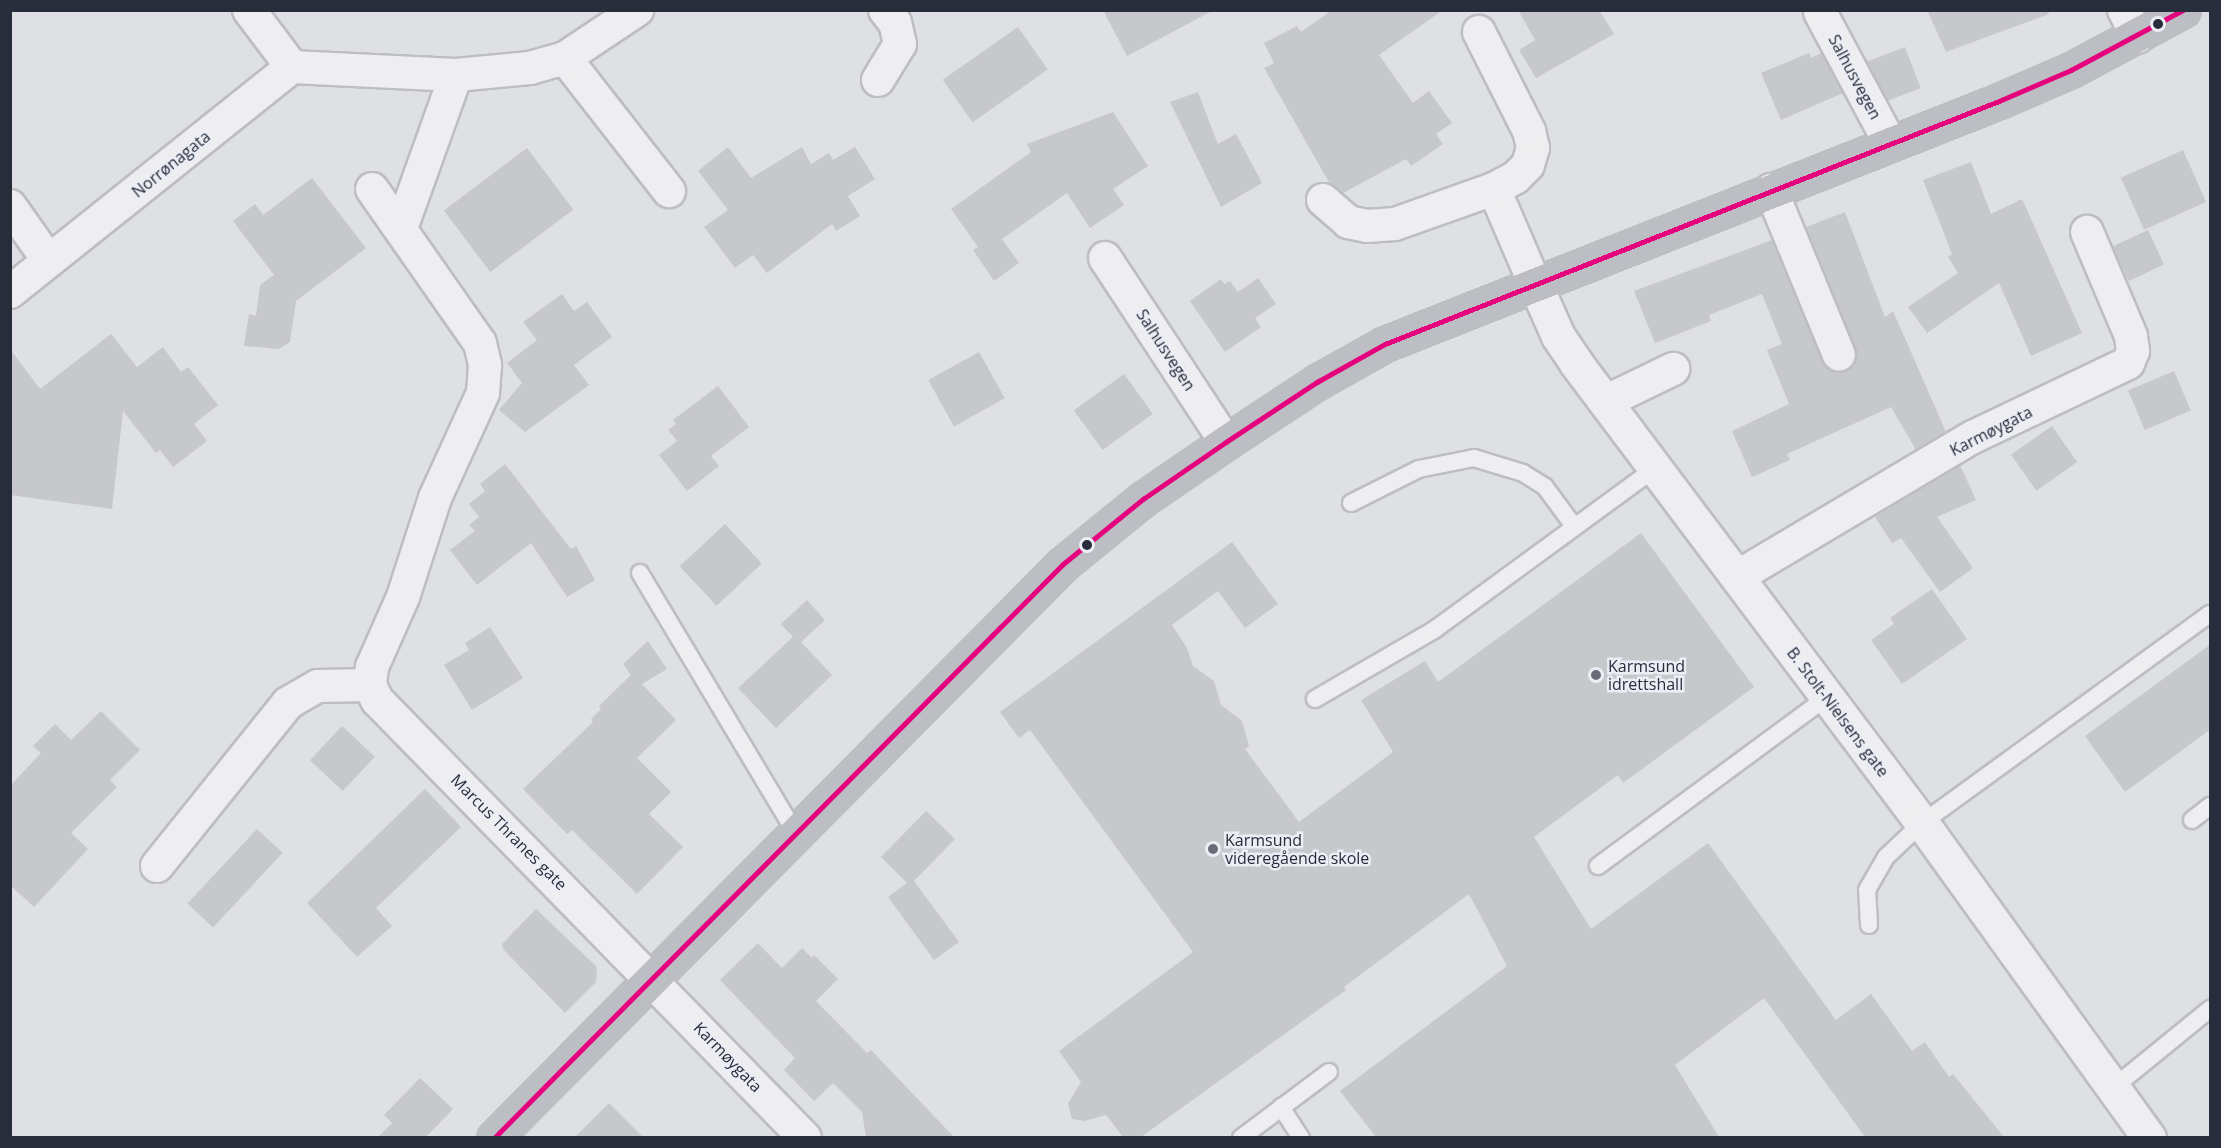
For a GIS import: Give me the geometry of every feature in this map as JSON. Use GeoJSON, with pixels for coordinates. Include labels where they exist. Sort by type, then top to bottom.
{"type":"FeatureCollection","features":[{"type":"Feature","properties":{"kind":"main road"},"geometry":{"type":"LineString","coordinates":[[494,1137],[1063,564],[1143,499],[1226,442],[1367,352],[2071,70],[2131,24],[2183,10]]}},
{"type":"Feature","properties":{"kind":"street"},"geometry":{"type":"LineString","coordinates":[[249,10],[292,67],[456,75],[530,68],[565,58],[636,10]]}},
{"type":"Feature","properties":{"kind":"street"},"geometry":{"type":"LineString","coordinates":[[878,80],[900,44],[895,23],[885,10]]}},
{"type":"Feature","properties":{"kind":"street","name":"Salhusvegen"},"geometry":{"type":"LineString","coordinates":[[1820,12],[1890,143]]}},
{"type":"Feature","properties":{"kind":"street"},"geometry":{"type":"LineString","coordinates":[[1323,201],[1348,222],[1376,225],[1420,217],[1494,189],[1515,178],[1527,165],[1533,148],[1529,131],[1479,32]]}},
{"type":"Feature","properties":{"kind":"street"},"geometry":{"type":"LineString","coordinates":[[565,58],[669,191]]}},
{"type":"Feature","properties":{"kind":"street","name":"Norrønagata"},"geometry":{"type":"LineString","coordinates":[[10,292],[292,67]]}},
{"type":"Feature","properties":{"kind":"street"},"geometry":{"type":"LineString","coordinates":[[401,229],[456,75]]}},
{"type":"Feature","properties":{"kind":"street"},"geometry":{"type":"LineString","coordinates":[[157,866],[288,703],[318,686],[370,685],[372,667],[403,597],[435,498],[483,393],[485,365],[480,343],[372,189]]}},
{"type":"Feature","properties":{"kind":"street"},"geometry":{"type":"LineString","coordinates":[[1494,189],[1535,284]]}},
{"type":"Feature","properties":{"kind":"street"},"geometry":{"type":"LineString","coordinates":[[1771,190],[1839,356]]}},
{"type":"Feature","properties":{"kind":"street"},"geometry":{"type":"LineString","coordinates":[[10,206],[49,261]]}},
{"type":"Feature","properties":{"kind":"street","name":"Karmøygata"},"geometry":{"type":"LineString","coordinates":[[1737,577],[1972,437],[2128,363],[2133,351],[2131,336],[2087,232]]}},
{"type":"Feature","properties":{"kind":"street","name":"Salhusvegen"},"geometry":{"type":"LineString","coordinates":[[1105,258],[1226,442]]}},
{"type":"Feature","properties":{"kind":"street","name":"B. Stolt-Nielsens gate"},"geometry":{"type":"LineString","coordinates":[[1535,284],[1558,336],[1605,402],[1922,823],[2149,1137]]}},
{"type":"Feature","properties":{"kind":"street"},"geometry":{"type":"LineString","coordinates":[[1605,402],[1673,369]]}},
{"type":"Feature","properties":{"kind":"street","name":"Marcus Thranes gate"},"geometry":{"type":"LineString","coordinates":[[370,685],[377,700],[651,977]]}},
{"type":"Feature","properties":{"kind":"street","name":"Karmøygata"},"geometry":{"type":"LineString","coordinates":[[651,977],[805,1137]]}},
{"type":"Feature","properties":{"kind":"lane"},"geometry":{"type":"LineString","coordinates":[[1352,503],[1419,469],[1474,458],[1523,473],[1545,488],[1573,525]]}},
{"type":"Feature","properties":{"kind":"lane"},"geometry":{"type":"LineString","coordinates":[[1316,699],[1434,630],[1573,525],[1655,468]]}},
{"type":"Feature","properties":{"kind":"lane"},"geometry":{"type":"LineString","coordinates":[[640,573],[795,832]]}},
{"type":"Feature","properties":{"kind":"lane"},"geometry":{"type":"LineString","coordinates":[[1869,925],[1867,890],[1886,857],[1922,823],[2211,614]]}},
{"type":"Feature","properties":{"kind":"lane"},"geometry":{"type":"LineString","coordinates":[[1598,866],[1827,697]]}},
{"type":"Feature","properties":{"kind":"lane"},"geometry":{"type":"LineString","coordinates":[[2192,820],[2211,806]]}},
{"type":"Feature","properties":{"kind":"lane"},"geometry":{"type":"LineString","coordinates":[[2113,1088],[2211,1009]]}},
{"type":"Feature","properties":{"kind":"lane"},"geometry":{"type":"LineString","coordinates":[[1241,1137],[1329,1072]]}},
{"type":"Feature","properties":{"kind":"lane"},"geometry":{"type":"LineString","coordinates":[[1281,1107],[1301,1137]]}},
{"type":"Feature","properties":{"kind":"building"},"geometry":{"type":"Polygon","coordinates":[[[1103,10],[1214,10],[1127,56],[1103,10]]]}},
{"type":"Feature","properties":{"kind":"building"},"geometry":{"type":"Polygon","coordinates":[[[1332,10],[1443,10],[1379,55],[1413,103],[1429,91],[1452,123],[1436,134],[1443,144],[1411,166],[1406,159],[1343,193],[1330,184],[1264,68],[1274,63],[1264,43],[1297,26],[1301,32],[1332,10]]]}},
{"type":"Feature","properties":{"kind":"building"},"geometry":{"type":"Polygon","coordinates":[[[1518,10],[1599,10],[1614,34],[1536,78],[1519,50],[1535,40],[1518,10]]]}},
{"type":"Feature","properties":{"kind":"building"},"geometry":{"type":"Polygon","coordinates":[[[1927,10],[2048,10],[2049,14],[1946,52],[1927,10]]]}},
{"type":"Feature","properties":{"kind":"building"},"geometry":{"type":"Polygon","coordinates":[[[1018,27],[1048,70],[972,122],[943,80],[1018,27]]]}},
{"type":"Feature","properties":{"kind":"building"},"geometry":{"type":"Polygon","coordinates":[[[1905,47],[1921,88],[1882,103],[1867,62],[1905,47]]]}},
{"type":"Feature","properties":{"kind":"building"},"geometry":{"type":"Polygon","coordinates":[[[1809,53],[1811,58],[1821,53],[1843,93],[1781,120],[1761,73],[1809,53]]]}},
{"type":"Feature","properties":{"kind":"building"},"geometry":{"type":"Polygon","coordinates":[[[1198,92],[1218,144],[1236,134],[1262,183],[1221,207],[1170,102],[1198,92]]]}},
{"type":"Feature","properties":{"kind":"building"},"geometry":{"type":"Polygon","coordinates":[[[1113,112],[1148,166],[1113,189],[1124,205],[1090,228],[1067,193],[1002,239],[1019,263],[994,281],[973,250],[978,247],[951,209],[1031,152],[1027,144],[1113,112]]]}},
{"type":"Feature","properties":{"kind":"building"},"geometry":{"type":"Polygon","coordinates":[[[728,147],[751,178],[802,147],[811,164],[829,153],[833,160],[855,147],[875,179],[848,196],[860,216],[836,231],[832,224],[767,273],[753,255],[735,268],[704,227],[728,210],[698,171],[728,147]]]}},
{"type":"Feature","properties":{"kind":"building"},"geometry":{"type":"Polygon","coordinates":[[[527,148],[573,209],[490,272],[444,211],[527,148]]]}},
{"type":"Feature","properties":{"kind":"building"},"geometry":{"type":"Polygon","coordinates":[[[2183,150],[2206,202],[2144,230],[2121,178],[2183,150]]]}},
{"type":"Feature","properties":{"kind":"building"},"geometry":{"type":"Polygon","coordinates":[[[1971,162],[1991,214],[2022,199],[2082,333],[2031,356],[1999,283],[1927,333],[1908,307],[1958,273],[1948,257],[1952,254],[1923,180],[1971,162]]]}},
{"type":"Feature","properties":{"kind":"building"},"geometry":{"type":"Polygon","coordinates":[[[312,178],[366,248],[296,301],[290,342],[279,349],[244,346],[249,314],[256,316],[260,285],[274,275],[233,221],[255,204],[263,215],[312,178]]]}},
{"type":"Feature","properties":{"kind":"building"},"geometry":{"type":"Polygon","coordinates":[[[1845,212],[1885,317],[1893,311],[1946,432],[1916,450],[1891,407],[1787,454],[1790,460],[1752,477],[1732,431],[1789,404],[1767,350],[1782,344],[1762,294],[1709,315],[1711,321],[1655,343],[1634,291],[1772,240],[1822,362],[1829,370],[1845,372],[1854,365],[1856,349],[1806,227],[1845,212]]]}},
{"type":"Feature","properties":{"kind":"building"},"geometry":{"type":"Polygon","coordinates":[[[2148,230],[2164,264],[2129,281],[2113,246],[2148,230]]]}},
{"type":"Feature","properties":{"kind":"building"},"geometry":{"type":"Polygon","coordinates":[[[1258,278],[1276,304],[1255,318],[1261,327],[1225,352],[1190,301],[1221,279],[1224,284],[1230,281],[1238,292],[1258,278]]]}},
{"type":"Feature","properties":{"kind":"building"},"geometry":{"type":"Polygon","coordinates":[[[562,294],[574,311],[587,302],[612,337],[574,365],[589,385],[525,432],[499,410],[522,383],[507,363],[537,340],[523,322],[562,294]]]}},
{"type":"Feature","properties":{"kind":"building"},"geometry":{"type":"Polygon","coordinates":[[[111,334],[137,367],[163,347],[181,372],[188,367],[218,405],[194,424],[207,441],[173,467],[160,450],[156,453],[123,411],[112,509],[10,495],[10,349],[40,389],[111,334]]]}},
{"type":"Feature","properties":{"kind":"building"},"geometry":{"type":"Polygon","coordinates":[[[979,352],[1005,398],[954,426],[928,380],[979,352]]]}},
{"type":"Feature","properties":{"kind":"building"},"geometry":{"type":"Polygon","coordinates":[[[2174,371],[2191,411],[2145,430],[2128,391],[2174,371]]]}},
{"type":"Feature","properties":{"kind":"building"},"geometry":{"type":"Polygon","coordinates":[[[1124,374],[1153,414],[1103,450],[1074,410],[1124,374]]]}},
{"type":"Feature","properties":{"kind":"building"},"geometry":{"type":"Polygon","coordinates":[[[718,386],[749,427],[711,456],[719,466],[687,491],[659,455],[677,441],[668,430],[676,424],[673,420],[718,386]]]}},
{"type":"Feature","properties":{"kind":"building"},"geometry":{"type":"Polygon","coordinates":[[[2052,426],[2077,462],[2036,491],[2011,455],[2052,426]]]}},
{"type":"Feature","properties":{"kind":"building"},"geometry":{"type":"Polygon","coordinates":[[[505,464],[571,549],[576,546],[595,580],[567,597],[531,543],[477,585],[450,550],[475,531],[469,525],[479,517],[469,504],[485,491],[480,484],[505,464]]]}},
{"type":"Feature","properties":{"kind":"building"},"geometry":{"type":"Polygon","coordinates":[[[1960,465],[1976,500],[1937,517],[1973,568],[1940,592],[1901,538],[1892,543],[1875,517],[1960,465]]]}},
{"type":"Feature","properties":{"kind":"building"},"geometry":{"type":"Polygon","coordinates":[[[725,524],[762,563],[716,606],[680,566],[725,524]]]}},
{"type":"Feature","properties":{"kind":"building"},"geometry":{"type":"Polygon","coordinates":[[[1641,533],[1754,687],[1623,783],[1618,775],[1534,837],[1591,929],[1708,843],[1836,1020],[1871,994],[1912,1051],[1925,1042],[1949,1077],[1953,1074],[2004,1137],[1865,1137],[1764,998],[1675,1065],[1719,1137],[1376,1137],[1340,1091],[1507,966],[1469,894],[1344,987],[1346,990],[1141,1137],[1123,1137],[1106,1115],[1084,1121],[1072,1119],[1068,1104],[1081,1082],[1059,1051],[1193,952],[1030,730],[1019,738],[1000,712],[1232,542],[1278,604],[1245,628],[1218,591],[1172,625],[1187,648],[1193,666],[1214,681],[1221,705],[1242,721],[1249,746],[1245,749],[1299,822],[1393,752],[1361,700],[1425,661],[1438,682],[1641,533]]]}},
{"type":"Feature","properties":{"kind":"building"},"geometry":{"type":"Polygon","coordinates":[[[1932,589],[1967,639],[1902,684],[1871,640],[1894,624],[1890,618],[1932,589]]]}},
{"type":"Feature","properties":{"kind":"building"},"geometry":{"type":"Polygon","coordinates":[[[807,600],[825,620],[801,642],[832,675],[776,728],[738,688],[793,637],[781,624],[807,600]]]}},
{"type":"Feature","properties":{"kind":"building"},"geometry":{"type":"Polygon","coordinates":[[[490,627],[523,678],[472,710],[444,665],[469,650],[465,643],[490,627]]]}},
{"type":"Feature","properties":{"kind":"building"},"geometry":{"type":"Polygon","coordinates":[[[648,641],[667,669],[642,684],[676,720],[637,758],[671,792],[649,814],[683,847],[637,894],[572,830],[567,834],[523,789],[593,722],[591,719],[601,709],[599,706],[631,675],[623,664],[648,641]]]}},
{"type":"Feature","properties":{"kind":"building"},"geometry":{"type":"Polygon","coordinates":[[[2211,644],[2211,729],[2125,792],[2085,736],[2211,644]]]}},
{"type":"Feature","properties":{"kind":"building"},"geometry":{"type":"Polygon","coordinates":[[[101,711],[140,750],[110,780],[117,787],[71,833],[88,849],[34,907],[10,885],[10,786],[41,753],[33,746],[55,724],[71,740],[101,711]]]}},
{"type":"Feature","properties":{"kind":"building"},"geometry":{"type":"Polygon","coordinates":[[[342,726],[375,757],[343,791],[310,760],[342,726]]]}},
{"type":"Feature","properties":{"kind":"building"},"geometry":{"type":"Polygon","coordinates":[[[425,789],[461,827],[376,908],[392,926],[357,957],[307,903],[425,789]]]}},
{"type":"Feature","properties":{"kind":"building"},"geometry":{"type":"Polygon","coordinates":[[[926,811],[955,839],[914,881],[959,942],[934,960],[888,897],[907,883],[881,857],[926,811]]]}},
{"type":"Feature","properties":{"kind":"building"},"geometry":{"type":"Polygon","coordinates":[[[257,829],[283,853],[213,927],[187,904],[257,829]]]}},
{"type":"Feature","properties":{"kind":"building"},"geometry":{"type":"Polygon","coordinates":[[[536,909],[597,967],[596,982],[565,1013],[503,949],[502,944],[536,909]]]}},
{"type":"Feature","properties":{"kind":"building"},"geometry":{"type":"Polygon","coordinates":[[[758,943],[782,968],[802,948],[812,958],[814,955],[838,979],[816,1001],[867,1053],[871,1050],[954,1137],[866,1137],[862,1112],[833,1083],[814,1101],[784,1070],[795,1058],[720,980],[758,943]]]}},
{"type":"Feature","properties":{"kind":"building"},"geometry":{"type":"Polygon","coordinates":[[[420,1078],[453,1109],[426,1137],[378,1137],[392,1123],[384,1115],[420,1078]]]}},
{"type":"Feature","properties":{"kind":"building"},"geometry":{"type":"Polygon","coordinates":[[[609,1103],[643,1137],[575,1137],[609,1103]]]}},
{"type":"Feature","properties":{"kind":"transit line"},"geometry":{"type":"LineString","coordinates":[[494,1138],[1063,564],[1143,499],[1226,442],[1317,382],[1385,344],[1999,101],[2071,70],[2183,10]]}},
{"type":"Feature","properties":{"kind":"place","name":"Karmsund idrettshall"},"geometry":{"type":"Point","coordinates":[1596,675]}},
{"type":"Feature","properties":{"kind":"place","name":"Karmsund videregående skole"},"geometry":{"type":"Point","coordinates":[1213,849]}}]}
